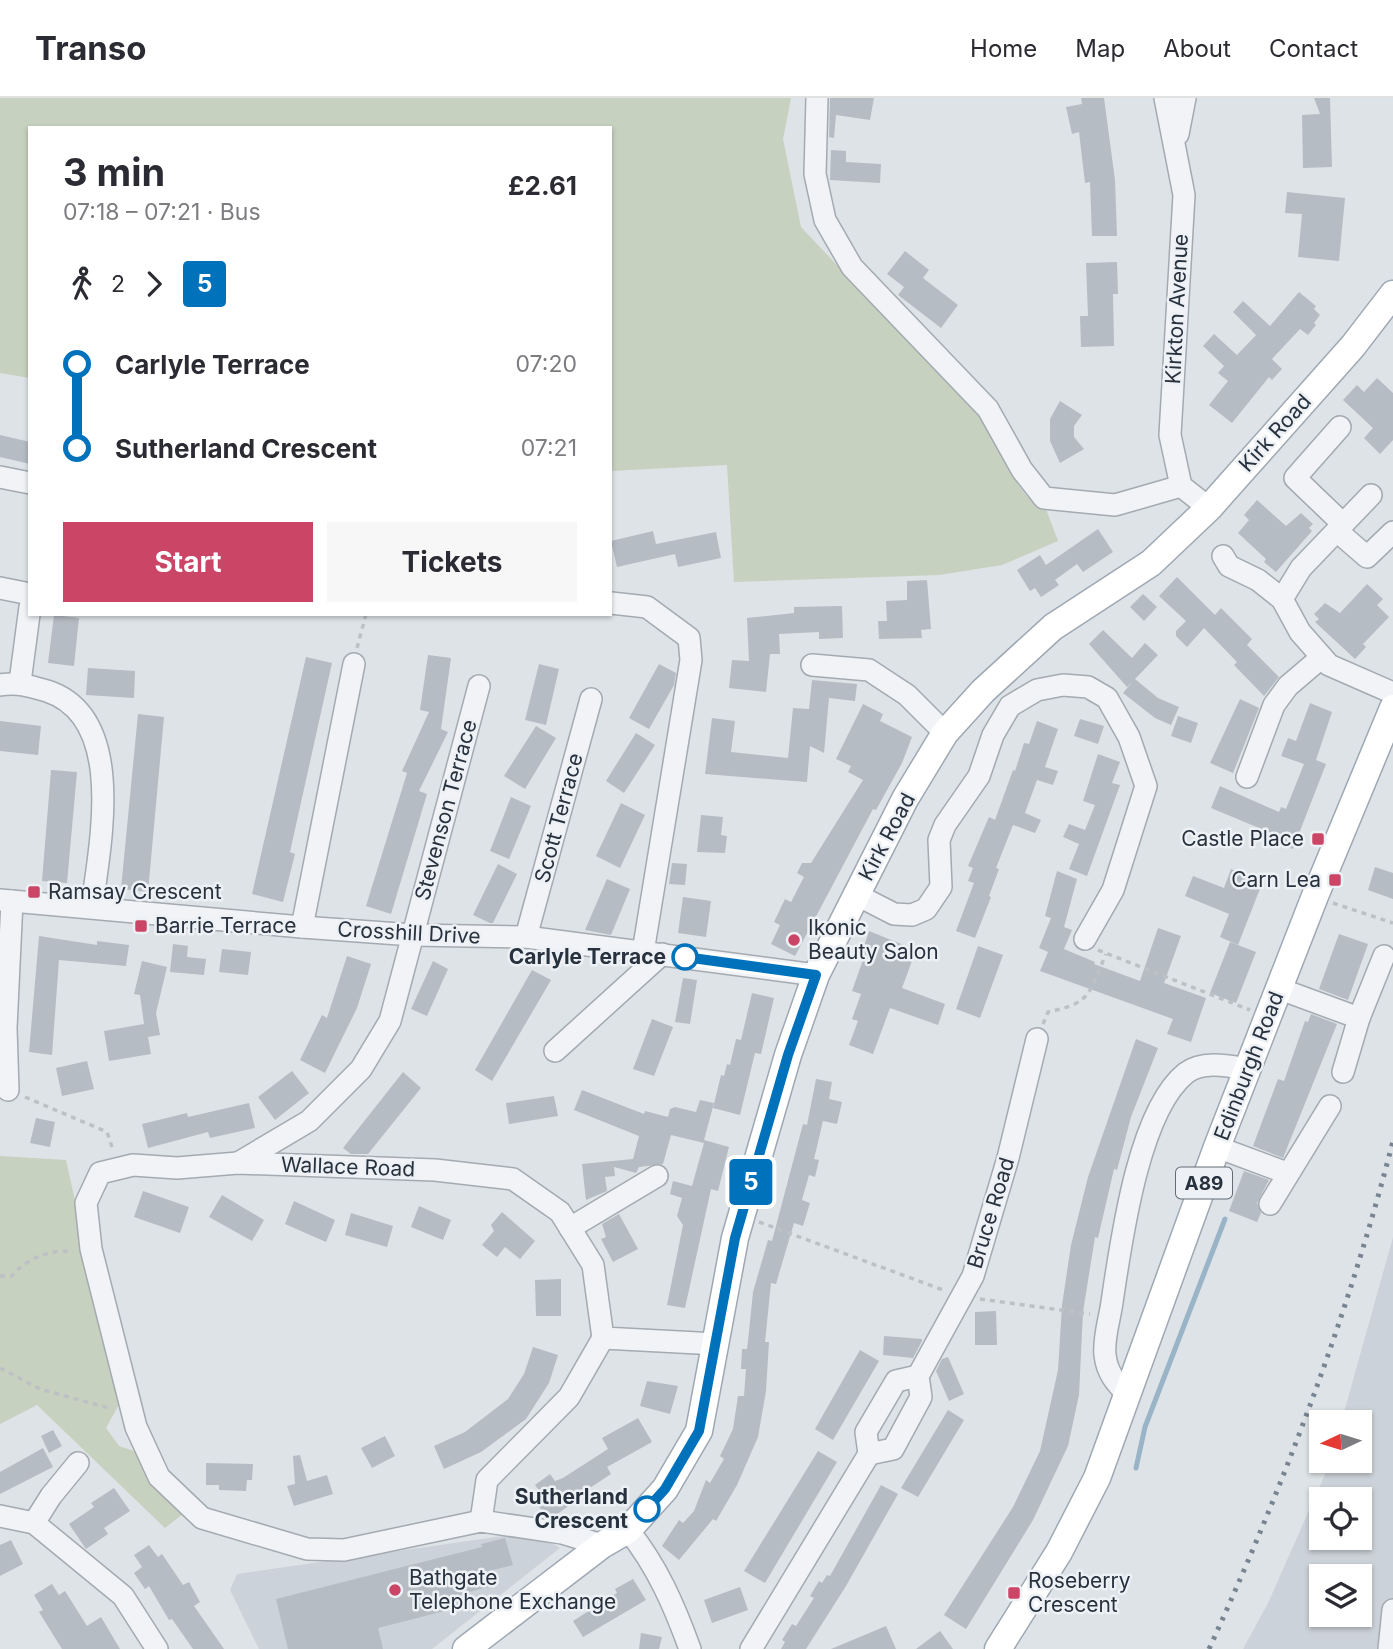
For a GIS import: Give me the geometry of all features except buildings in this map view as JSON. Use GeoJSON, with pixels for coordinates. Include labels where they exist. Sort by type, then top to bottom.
{"type":"FeatureCollection","features":[{"type":"Feature","properties":{"kind":"main road","name":"Kirk Road"},"geometry":{"type":"LineString","coordinates":[[466,1649],[602,1545],[628,1530],[665,1489],[699,1431],[742,1215],[788,1055],[816,975],[905,799],[946,733],[983,691],[1053,627],[1151,562],[1209,508],[1353,346],[1393,294]]}},
{"type":"Feature","properties":{"kind":"main road","name":"Edinburgh Road"},"geometry":{"type":"LineString","coordinates":[[998,1649],[1059,1552],[1097,1478],[1217,1147],[1315,896],[1393,708]]}},
{"type":"Feature","properties":{"kind":"street"},"geometry":{"type":"LineString","coordinates":[[817,98],[815,174],[825,219],[852,267],[988,409],[1022,470],[1044,498],[1115,505],[1181,486],[1209,508]]}},
{"type":"Feature","properties":{"kind":"street","name":"Kirkton Avenue"},"geometry":{"type":"LineString","coordinates":[[1165,98],[1176,142],[1184,195],[1170,435],[1181,486]]}},
{"type":"Feature","properties":{"kind":"street"},"geometry":{"type":"LineString","coordinates":[[1176,142],[1185,98]]}},
{"type":"Feature","properties":{"kind":"street"},"geometry":{"type":"LineString","coordinates":[[1340,427],[1295,478],[1367,557],[1393,532]]}},
{"type":"Feature","properties":{"kind":"street"},"geometry":{"type":"LineString","coordinates":[[0,477],[28,483]]}},
{"type":"Feature","properties":{"kind":"street"},"geometry":{"type":"LineString","coordinates":[[1282,599],[1301,568],[1371,495]]}},
{"type":"Feature","properties":{"kind":"street"},"geometry":{"type":"LineString","coordinates":[[1223,556],[1229,566],[1258,580],[1282,599],[1300,632],[1329,665],[1393,692]]}},
{"type":"Feature","properties":{"kind":"street"},"geometry":{"type":"LineString","coordinates":[[0,587],[28,594]]}},
{"type":"Feature","properties":{"kind":"street"},"geometry":{"type":"LineString","coordinates":[[555,1051],[653,953],[691,660],[689,639],[647,607],[612,603]]}},
{"type":"Feature","properties":{"kind":"street"},"geometry":{"type":"LineString","coordinates":[[28,615],[10,683],[65,697],[90,725],[102,776],[103,821],[92,906]]}},
{"type":"Feature","properties":{"kind":"street"},"geometry":{"type":"LineString","coordinates":[[1247,777],[1274,705],[1288,686],[1322,657]]}},
{"type":"Feature","properties":{"kind":"street"},"geometry":{"type":"LineString","coordinates":[[302,927],[354,664]]}},
{"type":"Feature","properties":{"kind":"street"},"geometry":{"type":"LineString","coordinates":[[812,665],[869,670],[907,695],[946,733]]}},
{"type":"Feature","properties":{"kind":"street","name":"Stevenson Terrace"},"geometry":{"type":"LineString","coordinates":[[238,1163],[309,1121],[361,1069],[390,1021],[479,685]]}},
{"type":"Feature","properties":{"kind":"street"},"geometry":{"type":"LineString","coordinates":[[857,895],[894,914],[912,915],[926,909],[940,887],[939,841],[945,825],[979,776],[993,735],[1010,706],[1037,690],[1063,685],[1088,687],[1107,698],[1129,737],[1146,786],[1113,890],[1084,939]]}},
{"type":"Feature","properties":{"kind":"street","name":"Scott Terrace"},"geometry":{"type":"LineString","coordinates":[[526,937],[591,699]]}},
{"type":"Feature","properties":{"kind":"street"},"geometry":{"type":"LineString","coordinates":[[6,900],[3,1029],[8,1090]]}},
{"type":"Feature","properties":{"kind":"street","name":"Crosshill Drive"},"geometry":{"type":"LineString","coordinates":[[6,900],[413,935],[526,937],[816,975]]}},
{"type":"Feature","properties":{"kind":"street"},"geometry":{"type":"LineString","coordinates":[[1343,1072],[1359,1018],[1384,957]]}},
{"type":"Feature","properties":{"kind":"street"},"geometry":{"type":"LineString","coordinates":[[1280,989],[1359,1018]]}},
{"type":"Feature","properties":{"kind":"street","name":"Bruce Road"},"geometry":{"type":"LineString","coordinates":[[869,1454],[893,1448],[921,1397],[918,1376],[973,1276],[1009,1158],[1037,1039]]}},
{"type":"Feature","properties":{"kind":"street"},"geometry":{"type":"LineString","coordinates":[[1128,1395],[1111,1378],[1104,1353],[1123,1233],[1137,1172],[1169,1090],[1189,1071],[1211,1064],[1248,1069]]}},
{"type":"Feature","properties":{"kind":"street"},"geometry":{"type":"LineString","coordinates":[[1270,1204],[1330,1106]]}},
{"type":"Feature","properties":{"kind":"street"},"geometry":{"type":"LineString","coordinates":[[1217,1147],[1287,1173]]}},
{"type":"Feature","properties":{"kind":"street","name":"Wallace Road"},"geometry":{"type":"LineString","coordinates":[[119,1169],[133,1165],[177,1168],[238,1163],[435,1170],[513,1179],[560,1212],[593,1265],[603,1338]]}},
{"type":"Feature","properties":{"kind":"street"},"geometry":{"type":"LineString","coordinates":[[119,1169],[100,1173],[86,1203],[91,1249],[136,1427],[159,1476],[202,1518],[307,1549],[344,1550],[481,1521],[562,1533],[602,1545]]}},
{"type":"Feature","properties":{"kind":"street"},"geometry":{"type":"LineString","coordinates":[[570,1228],[657,1176]]}},
{"type":"Feature","properties":{"kind":"street"},"geometry":{"type":"LineString","coordinates":[[481,1521],[487,1480],[569,1397],[603,1338],[717,1345]]}},
{"type":"Feature","properties":{"kind":"street"},"geometry":{"type":"LineString","coordinates":[[751,1649],[869,1454],[866,1432],[896,1381],[918,1376]]}},
{"type":"Feature","properties":{"kind":"street"},"geometry":{"type":"LineString","coordinates":[[34,1523],[51,1496],[78,1463]]}},
{"type":"Feature","properties":{"kind":"street"},"geometry":{"type":"LineString","coordinates":[[0,1516],[34,1523],[123,1596],[158,1649]]}},
{"type":"Feature","properties":{"kind":"street"},"geometry":{"type":"LineString","coordinates":[[628,1530],[646,1552],[671,1597],[690,1649]]}},
{"type":"Feature","properties":{"kind":"street"},"geometry":{"type":"LineString","coordinates":[[1390,1649],[1393,1609]]}},
{"type":"Feature","properties":{"kind":"path"},"geometry":{"type":"LineString","coordinates":[[354,664],[360,629],[365,616]]}},
{"type":"Feature","properties":{"kind":"path"},"geometry":{"type":"LineString","coordinates":[[1315,896],[1393,923]]}},
{"type":"Feature","properties":{"kind":"path"},"geometry":{"type":"LineString","coordinates":[[1037,1039],[1048,1012],[1076,1006],[1090,992],[1108,955],[1269,1017]]}},
{"type":"Feature","properties":{"kind":"path"},"geometry":{"type":"LineString","coordinates":[[8,1090],[107,1132],[119,1169]]}},
{"type":"Feature","properties":{"kind":"path"},"geometry":{"type":"LineString","coordinates":[[742,1215],[961,1297],[1110,1317]]}},
{"type":"Feature","properties":{"kind":"path"},"geometry":{"type":"LineString","coordinates":[[0,1276],[12,1276],[18,1269],[58,1249],[85,1254],[91,1249]]}},
{"type":"Feature","properties":{"kind":"path"},"geometry":{"type":"LineString","coordinates":[[0,1368],[40,1389],[106,1405],[136,1427]]}},
{"type":"Feature","properties":{"kind":"shaded area"},"geometry":{"type":"Polygon","coordinates":[[[1393,1237],[1393,1649],[1243,1649],[1268,1603],[1309,1511],[1309,1550],[1372,1550],[1372,1487],[1319,1487],[1325,1474],[1372,1474],[1372,1410],[1345,1410],[1393,1237]]]}},
{"type":"Feature","properties":{"kind":"shaded area"},"geometry":{"type":"Polygon","coordinates":[[[531,1532],[560,1548],[432,1649],[259,1649],[230,1590],[237,1574],[531,1532]]]}},
{"type":"Feature","properties":{"kind":"green space"},"geometry":{"type":"Polygon","coordinates":[[[0,98],[791,98],[783,139],[801,227],[1000,438],[1015,480],[1027,497],[1046,509],[1058,541],[1002,565],[939,575],[734,582],[727,465],[612,471],[612,126],[28,126],[28,378],[0,373],[0,98]]]}},
{"type":"Feature","properties":{"kind":"green space"},"geometry":{"type":"Polygon","coordinates":[[[0,1156],[66,1160],[114,1377],[123,1397],[106,1428],[119,1446],[140,1453],[183,1514],[165,1528],[37,1405],[0,1424],[0,1156]]]}},
{"type":"Feature","properties":{"kind":"waterway"},"geometry":{"type":"LineString","coordinates":[[1136,1468],[1145,1427],[1225,1219]]}},
{"type":"Feature","properties":{"kind":"railway"},"geometry":{"type":"LineString","coordinates":[[1209,1649],[1263,1525],[1312,1399],[1356,1271],[1393,1141]]}},
{"type":"Feature","properties":{"kind":"bus line","name":"5"},"geometry":{"type":"LineString","coordinates":[[647,1509],[665,1489],[699,1431],[735,1238],[788,1055],[816,975],[685,957]]}},
{"type":"Feature","properties":{"kind":"place","name":"Castle Place"},"geometry":{"type":"Point","coordinates":[1318,839]}},
{"type":"Feature","properties":{"kind":"place","name":"Carn Lea"},"geometry":{"type":"Point","coordinates":[1335,880]}},
{"type":"Feature","properties":{"kind":"place","name":"Ramsay Crescent"},"geometry":{"type":"Point","coordinates":[34,892]}},
{"type":"Feature","properties":{"kind":"place","name":"Barrie Terrace"},"geometry":{"type":"Point","coordinates":[141,926]}},
{"type":"Feature","properties":{"kind":"place","name":"Ikonic Beauty Salon"},"geometry":{"type":"Point","coordinates":[794,940]}},
{"type":"Feature","properties":{"kind":"place","name":"Carlyle Terrace"},"geometry":{"type":"Point","coordinates":[685,957]}},
{"type":"Feature","properties":{"kind":"place","name":"Sutherland Crescent"},"geometry":{"type":"Point","coordinates":[647,1509]}},
{"type":"Feature","properties":{"kind":"place","name":"Bathgate Telephone Exchange"},"geometry":{"type":"Point","coordinates":[395,1590]}},
{"type":"Feature","properties":{"kind":"place","name":"Roseberry Crescent"},"geometry":{"type":"Point","coordinates":[1014,1593]}}]}
